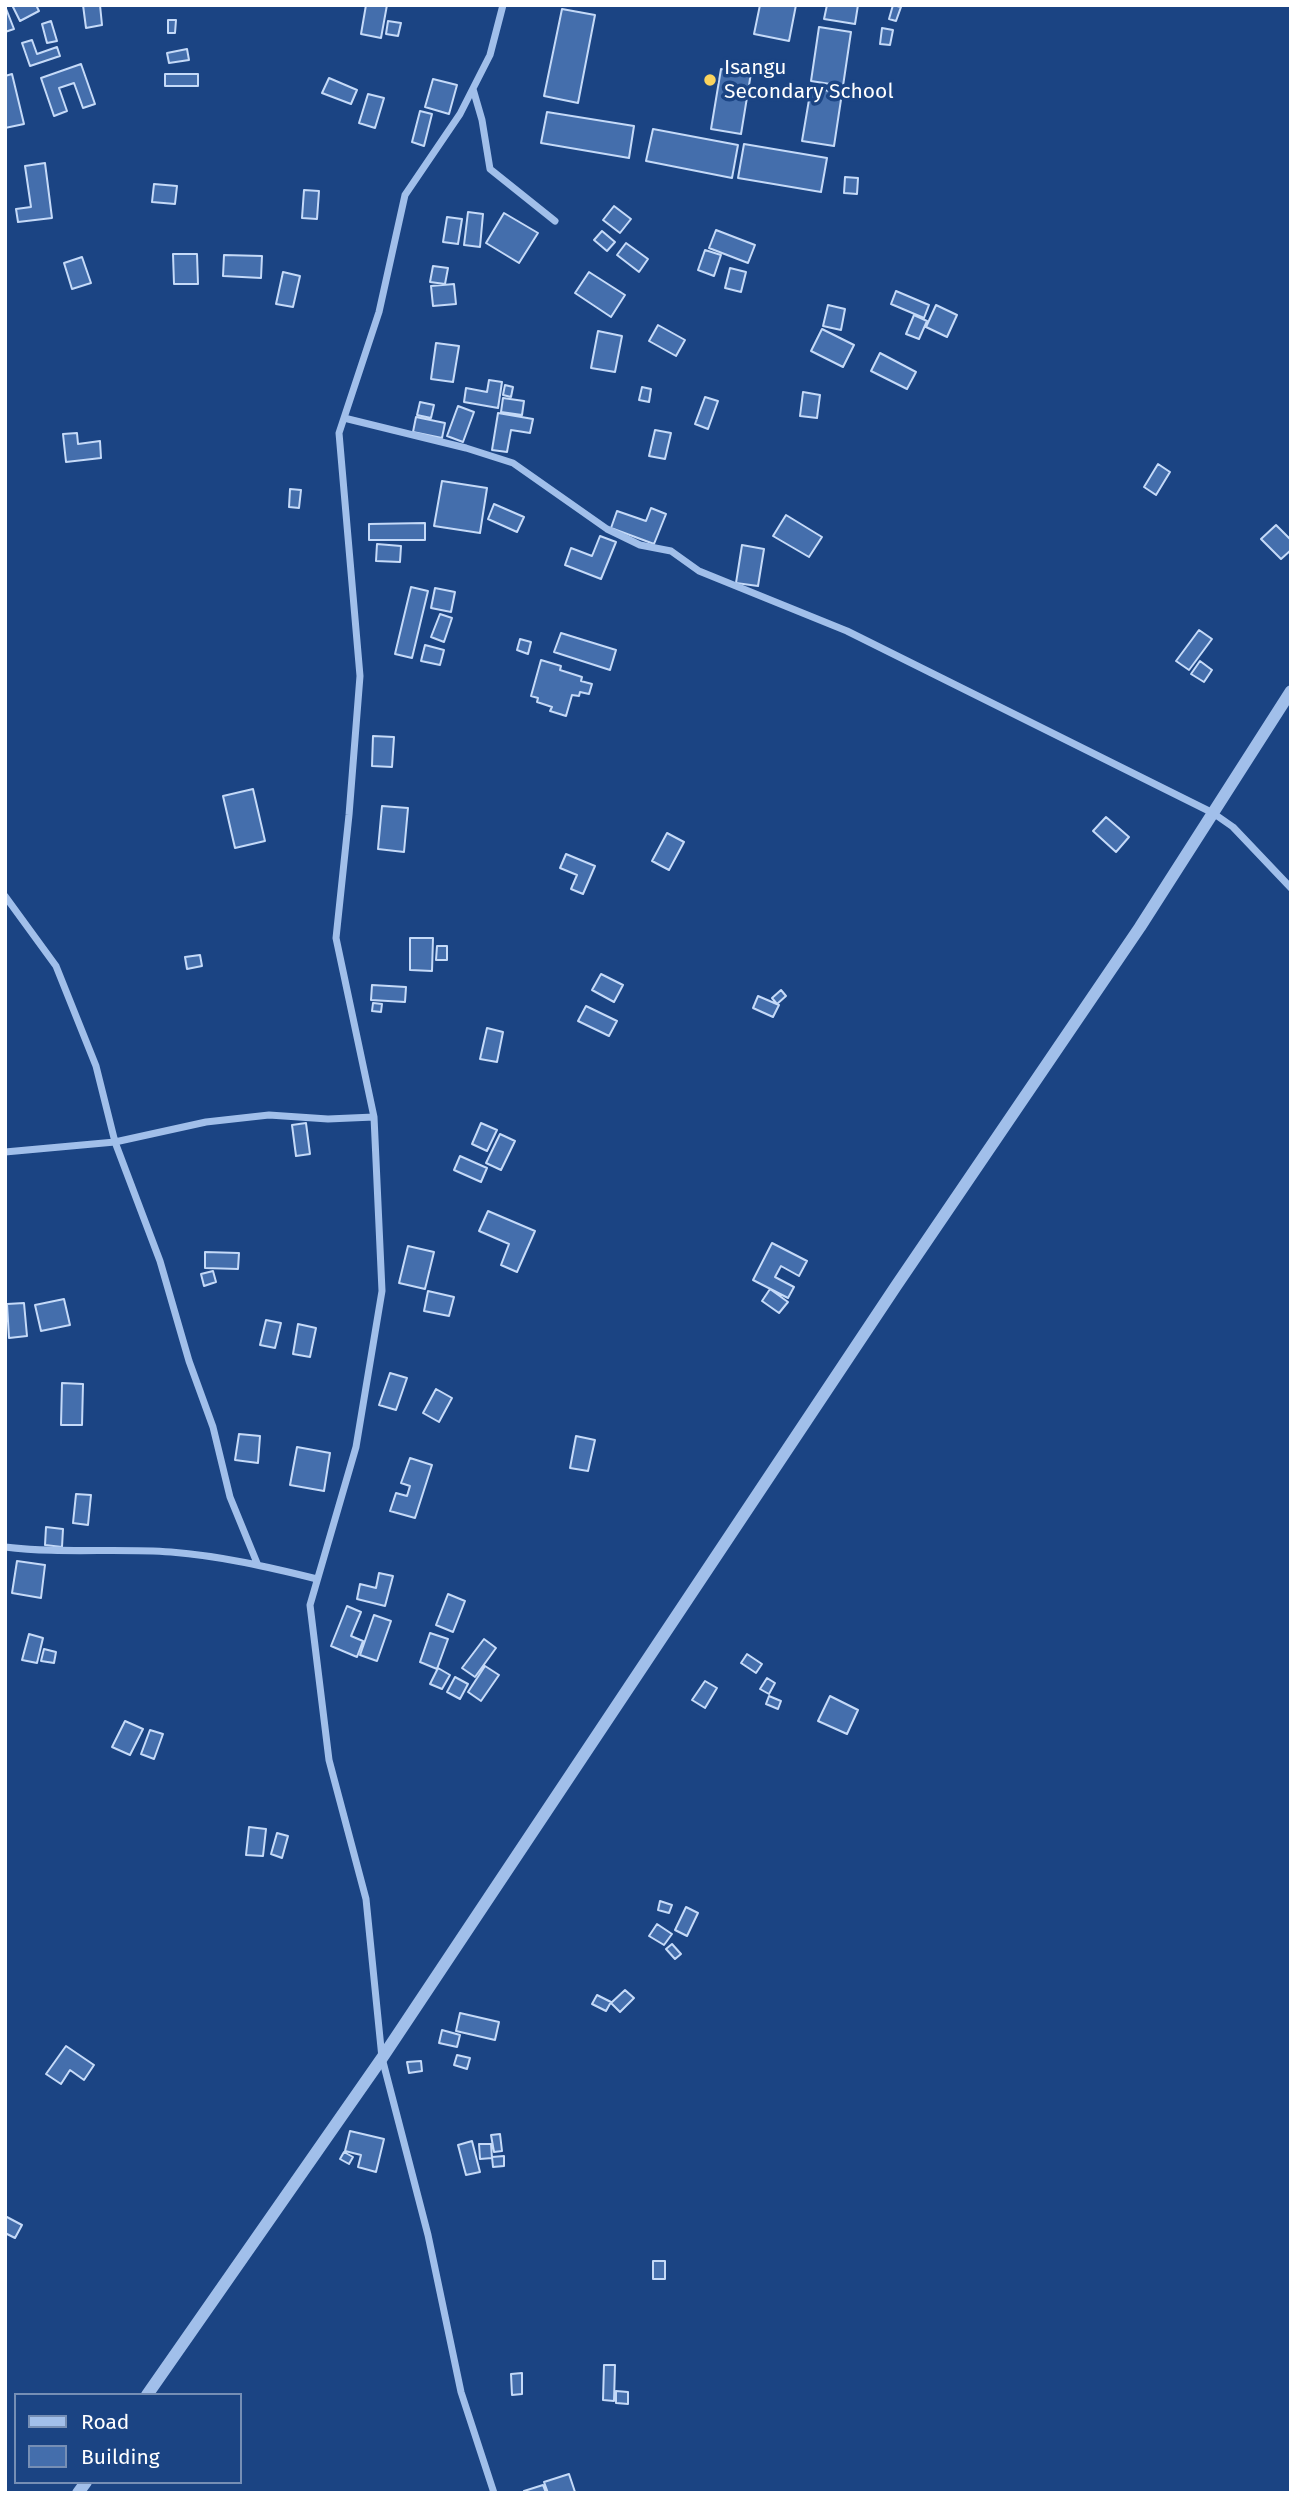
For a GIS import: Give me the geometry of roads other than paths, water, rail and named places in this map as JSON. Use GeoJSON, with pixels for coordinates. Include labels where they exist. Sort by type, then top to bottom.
{"type":"FeatureCollection","features":[{"type":"Feature","properties":{"kind":"street"},"geometry":{"type":"LineString","coordinates":[[494,2493],[461,2392],[428,2235],[382,2057],[366,1899],[329,1760],[310,1605],[356,1447],[382,1291],[374,1117],[336,938],[360,676],[339,433],[379,312],[405,195],[460,114],[473,89],[490,55],[503,5]]}},
{"type":"Feature","properties":{"kind":"street"},"geometry":{"type":"LineString","coordinates":[[473,89],[482,120],[490,169],[555,221]]}},
{"type":"Feature","properties":{"kind":"street"},"geometry":{"type":"LineString","coordinates":[[344,418],[467,448],[513,463],[607,529],[640,545],[671,551],[699,571],[847,631],[1213,813],[1233,827],[1291,888]]}},
{"type":"Feature","properties":{"kind":"street"},"geometry":{"type":"LineString","coordinates":[[148,2393],[382,2057],[896,1286],[1140,927],[1291,691]]}},
{"type":"Feature","properties":{"kind":"street"},"geometry":{"type":"LineString","coordinates":[[5,897],[56,966],[96,1066],[114,1142],[160,1261],[189,1361],[213,1427],[230,1497],[257,1563]]}},
{"type":"Feature","properties":{"kind":"street"},"geometry":{"type":"LineString","coordinates":[[5,1152],[114,1142],[206,1122],[269,1115],[328,1119],[374,1117]]}},
{"type":"Feature","properties":{"kind":"street"},"geometry":{"type":"LineString","coordinates":[[5,1547],[38,1551],[170,1552],[257,1563],[317,1579]]}},
{"type":"Feature","properties":{"kind":"place","name":"Isangu Secondary School"},"geometry":{"type":"Point","coordinates":[710,80]}}]}
